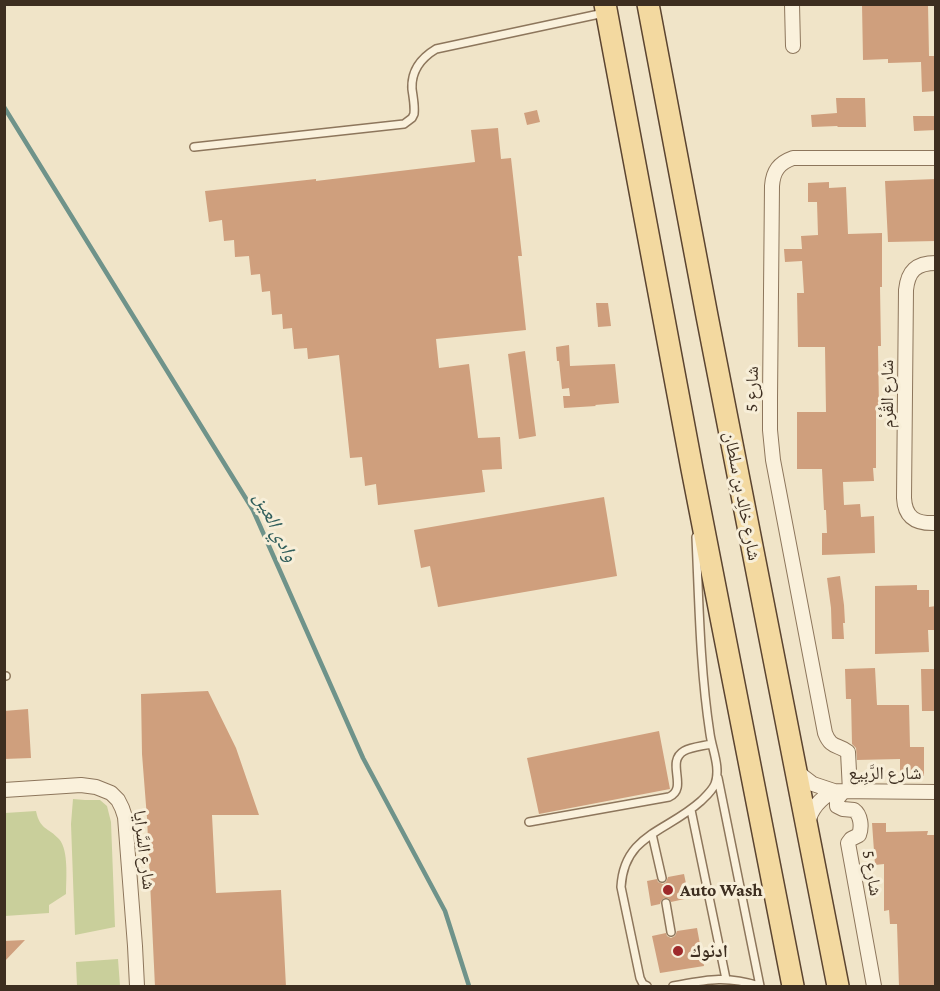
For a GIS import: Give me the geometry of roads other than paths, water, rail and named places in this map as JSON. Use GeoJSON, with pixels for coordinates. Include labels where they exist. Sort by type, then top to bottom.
{"type":"FeatureCollection","features":[{"type":"Feature","properties":{"kind":"main road","name":"شارع خالِد بن سلطان"},"geometry":{"type":"LineString","coordinates":[[648,4],[838,987]]}},
{"type":"Feature","properties":{"kind":"main road"},"geometry":{"type":"LineString","coordinates":[[606,8],[692,469],[793,987]]}},
{"type":"Feature","properties":{"kind":"street"},"geometry":{"type":"LineString","coordinates":[[792,4],[793,46]]}},
{"type":"Feature","properties":{"kind":"street","name":"شارع 5"},"geometry":{"type":"LineString","coordinates":[[874,987],[848,843],[851,838],[861,832],[859,815],[854,810],[837,806],[837,799],[843,791],[848,752],[830,743],[825,733],[773,459],[770,430],[771,186],[777,168],[784,161],[793,158],[936,158]]}},
{"type":"Feature","properties":{"kind":"street","name":"شارع القُرْم"},"geometry":{"type":"LineString","coordinates":[[936,263],[919,266],[911,272],[907,280],[904,498],[908,513],[913,519],[936,524]]}},
{"type":"Feature","properties":{"kind":"street","name":"شارع الرَّبِيع"},"geometry":{"type":"LineString","coordinates":[[796,771],[813,784],[843,791],[936,792]]}},
{"type":"Feature","properties":{"kind":"street","name":"شارع السَّرايا"},"geometry":{"type":"LineString","coordinates":[[4,790],[88,785],[104,789],[118,800],[125,818],[137,987]]}},
{"type":"Feature","properties":{"kind":"street","name":"شارع الرَّبِيع"},"geometry":{"type":"LineString","coordinates":[[807,826],[808,818],[821,799],[843,791]]}},
{"type":"Feature","properties":{"kind":"lane"},"geometry":{"type":"LineString","coordinates":[[194,147],[404,124],[414,114],[412,82],[417,67],[428,54],[436,49],[606,8]]}},
{"type":"Feature","properties":{"kind":"lane"},"geometry":{"type":"LineString","coordinates":[[692,469],[703,673],[711,744],[759,987]]}},
{"type":"Feature","properties":{"kind":"lane"},"geometry":{"type":"LineString","coordinates":[[529,822],[669,797],[678,788],[675,766],[680,754],[684,750],[711,744]]}},
{"type":"Feature","properties":{"kind":"lane"},"geometry":{"type":"LineString","coordinates":[[647,987],[643,984],[638,970],[621,887],[626,861],[641,841],[691,810],[710,793],[717,772]]}},
{"type":"Feature","properties":{"kind":"lane"},"geometry":{"type":"LineString","coordinates":[[691,810],[726,979]]}},
{"type":"Feature","properties":{"kind":"lane"},"geometry":{"type":"LineString","coordinates":[[652,834],[662,878]]}},
{"type":"Feature","properties":{"kind":"lane"},"geometry":{"type":"LineString","coordinates":[[666,903],[671,932]]}},
{"type":"Feature","properties":{"kind":"lane"},"geometry":{"type":"LineString","coordinates":[[673,987],[712,979],[726,979],[742,981],[759,987]]}},
{"type":"Feature","properties":{"kind":"waterway","name":"وادي العين"},"geometry":{"type":"LineString","coordinates":[[4,107],[253,510],[363,758],[445,911],[469,986]]}},
{"type":"Feature","properties":{"kind":"place","name":"Auto Wash"},"geometry":{"type":"Point","coordinates":[668,890]}},
{"type":"Feature","properties":{"kind":"place","name":"ادنوك"},"geometry":{"type":"Point","coordinates":[678,951]}}]}
